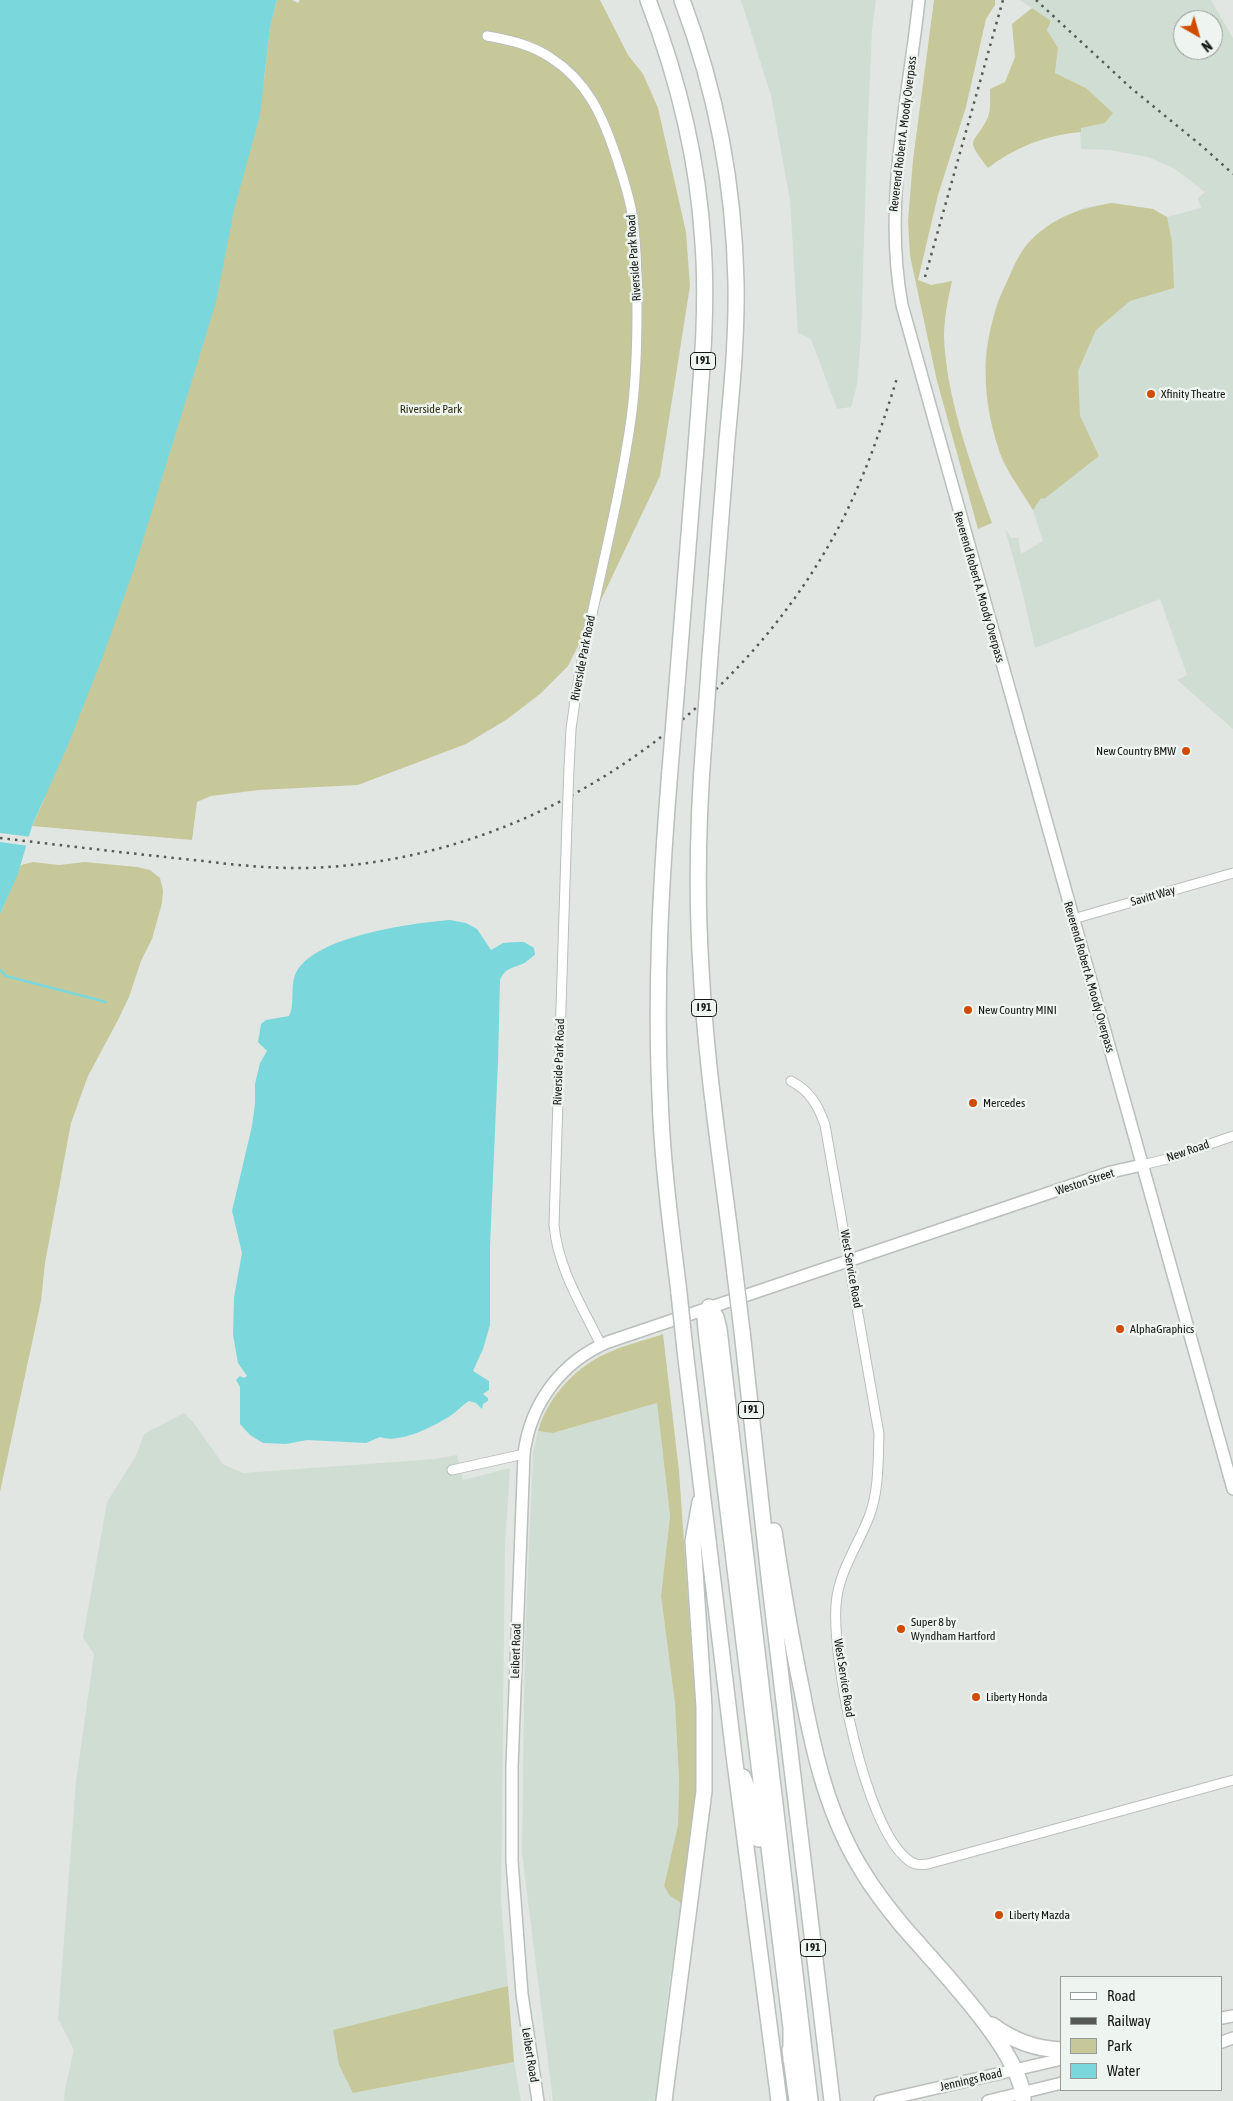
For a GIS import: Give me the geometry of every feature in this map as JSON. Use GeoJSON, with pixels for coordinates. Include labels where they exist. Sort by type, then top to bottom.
{"type":"FeatureCollection","features":[{"type":"Feature","properties":{"kind":"highway","name":"I 91"},"geometry":{"type":"LineString","coordinates":[[648,0],[673,74],[690,142],[699,202],[704,268],[703,352],[660,908],[658,1037],[662,1144],[678,1293],[734,1755],[779,2101]]}},
{"type":"Feature","properties":{"kind":"highway","name":"I 91"},"geometry":{"type":"LineString","coordinates":[[682,0],[704,67],[719,130],[729,192],[735,255],[735,349],[710,656],[698,840],[701,969],[707,1044],[832,2101]]}},
{"type":"Feature","properties":{"kind":"highway"},"geometry":{"type":"LineString","coordinates":[[791,2060],[788,2008],[706,1330],[705,1317],[709,1308],[716,1317],[719,1329],[810,2101]]}},
{"type":"Feature","properties":{"kind":"highway"},"geometry":{"type":"LineString","coordinates":[[760,1490],[772,1524],[814,1751],[822,1783],[838,1825],[862,1870],[888,1908],[995,2036],[1016,2070],[1023,2097]]}},
{"type":"Feature","properties":{"kind":"highway"},"geometry":{"type":"LineString","coordinates":[[664,2101],[704,1791],[704,1707],[693,1541],[703,1493]]}},
{"type":"Feature","properties":{"kind":"highway"},"geometry":{"type":"LineString","coordinates":[[734,1755],[754,1811],[797,2101]]}},
{"type":"Feature","properties":{"kind":"highway"},"geometry":{"type":"LineString","coordinates":[[977,2013],[1002,2033],[1022,2043],[1044,2049],[1060,2050]]}},
{"type":"Feature","properties":{"kind":"main road","name":"Reverend Robert A. Moody Overpass"},"geometry":{"type":"LineString","coordinates":[[920,0],[895,194],[894,232],[898,286],[912,347],[1142,1165]]}},
{"type":"Feature","properties":{"kind":"main road","name":"Weston Street"},"geometry":{"type":"LineString","coordinates":[[709,1308],[1111,1172],[1142,1165]]}},
{"type":"Feature","properties":{"kind":"main road"},"geometry":{"type":"LineString","coordinates":[[1142,1165],[1233,1489]]}},
{"type":"Feature","properties":{"kind":"main road","name":"Leibert Road"},"geometry":{"type":"LineString","coordinates":[[538,2101],[522,1994],[512,1861],[512,1767],[524,1454],[530,1426],[545,1393],[569,1366],[583,1355],[601,1345],[709,1308]]}},
{"type":"Feature","properties":{"kind":"main road","name":"Jennings Road"},"geometry":{"type":"LineString","coordinates":[[880,2101],[1060,2059]]}},
{"type":"Feature","properties":{"kind":"main road","name":"Jennings Road"},"geometry":{"type":"LineString","coordinates":[[988,2101],[1023,2097],[1060,2085]]}},
{"type":"Feature","properties":{"kind":"street","name":"Riverside Park Road"},"geometry":{"type":"LineString","coordinates":[[488,36],[521,44],[546,54],[570,73],[591,96],[605,126],[623,178],[631,208],[635,240],[637,329],[631,418],[621,477],[576,694],[571,730],[554,1225],[557,1247],[563,1267],[601,1345]]}},
{"type":"Feature","properties":{"kind":"street","name":"Savitt Way"},"geometry":{"type":"LineString","coordinates":[[1072,919],[1233,873]]}},
{"type":"Feature","properties":{"kind":"street","name":"West Service Road"},"geometry":{"type":"LineString","coordinates":[[791,1081],[804,1088],[814,1100],[825,1125],[879,1434],[878,1482],[870,1515],[842,1578],[836,1604],[837,1650],[846,1703],[867,1790],[883,1825],[900,1853],[906,1859],[916,1864],[935,1863],[1233,1780]]}},
{"type":"Feature","properties":{"kind":"street","name":"New Road"},"geometry":{"type":"LineString","coordinates":[[1142,1165],[1233,1136]]}},
{"type":"Feature","properties":{"kind":"street"},"geometry":{"type":"LineString","coordinates":[[452,1470],[524,1454]]}},
{"type":"Feature","properties":{"kind":"shaded area"},"geometry":{"type":"Polygon","coordinates":[[[741,0],[876,0],[872,30],[861,337],[857,385],[851,407],[837,409],[811,339],[798,333],[790,200],[771,96],[741,0]]]}},
{"type":"Feature","properties":{"kind":"shaded area","name":"Xfinity Theatre"},"geometry":{"type":"Polygon","coordinates":[[[1020,0],[1211,0],[1217,10],[1173,10],[1173,60],[1223,60],[1223,21],[1233,38],[1233,729],[1177,680],[1187,675],[1160,599],[1035,648],[1021,586],[1005,529],[1011,538],[1018,538],[1021,554],[1043,541],[1033,510],[999,452],[985,367],[986,349],[997,302],[1025,247],[1054,222],[1083,208],[1112,203],[1153,209],[1167,217],[1201,208],[1198,198],[1205,192],[1175,169],[1148,157],[1109,150],[1081,149],[1080,128],[1105,123],[1086,88],[1055,73],[1058,48],[1047,30],[1051,21],[1020,0]]]}},
{"type":"Feature","properties":{"kind":"shaded area"},"geometry":{"type":"Polygon","coordinates":[[[657,1403],[670,1516],[661,1596],[675,1704],[679,1780],[678,1825],[664,1886],[683,1904],[669,1984],[656,2101],[553,2101],[522,1853],[525,1642],[533,1454],[538,1431],[553,1433],[657,1403]]]}},
{"type":"Feature","properties":{"kind":"shaded area"},"geometry":{"type":"Polygon","coordinates":[[[184,1413],[193,1422],[223,1464],[243,1473],[435,1459],[457,1455],[463,1480],[510,1468],[505,1545],[501,1900],[508,1988],[353,2093],[514,2062],[521,2101],[64,2101],[74,2050],[58,2019],[76,1782],[94,1654],[83,1638],[107,1502],[136,1456],[144,1434],[184,1413]]]}},
{"type":"Feature","properties":{"kind":"green space","name":"Riverside Park"},"geometry":{"type":"Polygon","coordinates":[[[277,0],[292,0],[298,3],[300,0],[600,0],[628,55],[643,74],[658,108],[686,232],[690,286],[660,476],[568,666],[540,694],[506,720],[466,744],[358,785],[259,790],[211,796],[197,802],[192,840],[32,826],[43,802],[264,80],[270,26],[277,0]]]}},
{"type":"Feature","properties":{"kind":"green space"},"geometry":{"type":"Polygon","coordinates":[[[934,0],[995,0],[995,5],[986,19],[966,107],[938,195],[918,280],[931,285],[952,281],[945,316],[946,361],[961,432],[992,523],[978,529],[937,381],[910,256],[908,221],[913,160],[934,0]]]}},
{"type":"Feature","properties":{"kind":"green space"},"geometry":{"type":"Polygon","coordinates":[[[1032,8],[1051,21],[1047,30],[1058,48],[1055,73],[1086,88],[1113,113],[1105,123],[1081,128],[1081,132],[1056,136],[1032,143],[1009,154],[988,168],[975,150],[973,141],[989,114],[990,89],[1005,82],[1015,57],[1012,24],[1032,8]]]}},
{"type":"Feature","properties":{"kind":"green space"},"geometry":{"type":"Polygon","coordinates":[[[1112,203],[1153,209],[1167,217],[1172,242],[1174,288],[1130,301],[1096,330],[1078,371],[1080,416],[1099,456],[1044,499],[1041,498],[1033,510],[1001,457],[988,406],[986,362],[993,320],[1014,266],[1022,251],[1033,238],[1051,224],[1070,214],[1090,207],[1112,203]]]}},
{"type":"Feature","properties":{"kind":"green space"},"geometry":{"type":"Polygon","coordinates":[[[33,862],[59,865],[85,862],[137,867],[150,870],[160,878],[163,890],[162,903],[152,939],[141,961],[129,997],[88,1076],[71,1123],[45,1263],[41,1301],[0,1492],[0,914],[21,865],[33,862]]]}},
{"type":"Feature","properties":{"kind":"green space"},"geometry":{"type":"Polygon","coordinates":[[[663,1334],[679,1471],[696,1712],[697,1766],[695,1804],[683,1904],[670,1896],[664,1886],[678,1825],[679,1780],[675,1704],[661,1596],[670,1516],[657,1403],[553,1433],[538,1431],[549,1406],[576,1373],[599,1357],[663,1334]]]}},
{"type":"Feature","properties":{"kind":"green space"},"geometry":{"type":"Polygon","coordinates":[[[508,1986],[514,2062],[353,2093],[339,2065],[333,2030],[508,1986]]]}},
{"type":"Feature","properties":{"kind":"water"},"geometry":{"type":"Polygon","coordinates":[[[0,0],[277,0],[270,27],[260,115],[234,210],[216,302],[135,566],[103,656],[68,745],[32,826],[18,874],[0,914],[0,0]]]}},
{"type":"Feature","properties":{"kind":"water"},"geometry":{"type":"Polygon","coordinates":[[[450,920],[466,923],[477,929],[491,950],[503,943],[524,942],[534,948],[535,955],[526,962],[505,972],[500,980],[490,1246],[490,1325],[483,1349],[473,1371],[489,1381],[489,1390],[483,1394],[488,1398],[488,1401],[483,1404],[482,1409],[476,1403],[469,1401],[435,1425],[397,1438],[388,1439],[380,1437],[366,1443],[307,1440],[286,1444],[263,1443],[250,1435],[240,1424],[240,1387],[236,1380],[240,1376],[244,1378],[247,1376],[238,1363],[233,1335],[234,1297],[242,1253],[232,1211],[252,1126],[255,1084],[260,1063],[267,1051],[258,1042],[261,1024],[266,1020],[289,1016],[292,1007],[295,975],[305,962],[321,950],[341,941],[389,928],[450,920]]]}},
{"type":"Feature","properties":{"kind":"pier"},"geometry":{"type":"Polygon","coordinates":[[[0,833],[32,837],[29,846],[0,842],[0,833]]]}},
{"type":"Feature","properties":{"kind":"waterway"},"geometry":{"type":"LineString","coordinates":[[0,970],[6,976],[106,1002]]}},
{"type":"Feature","properties":{"kind":"railway"},"geometry":{"type":"LineString","coordinates":[[925,277],[1003,0]]}},
{"type":"Feature","properties":{"kind":"railway"},"geometry":{"type":"LineString","coordinates":[[1036,0],[1131,88],[1233,174]]}},
{"type":"Feature","properties":{"kind":"railway"},"geometry":{"type":"LineString","coordinates":[[0,838],[249,866],[281,868],[328,867],[408,856],[486,834],[559,802],[629,760],[693,711],[750,654],[800,590],[842,521],[872,451],[897,378]]}},
{"type":"Feature","properties":{"kind":"place","name":"Xfinity Theatre"},"geometry":{"type":"Point","coordinates":[1151,394]}},
{"type":"Feature","properties":{"kind":"place","name":"New Country BMW"},"geometry":{"type":"Point","coordinates":[1186,751]}},
{"type":"Feature","properties":{"kind":"place","name":"New Country MINI"},"geometry":{"type":"Point","coordinates":[968,1010]}},
{"type":"Feature","properties":{"kind":"place","name":"Mercedes"},"geometry":{"type":"Point","coordinates":[973,1103]}},
{"type":"Feature","properties":{"kind":"place","name":"AlphaGraphics"},"geometry":{"type":"Point","coordinates":[1120,1329]}},
{"type":"Feature","properties":{"kind":"place","name":"Super 8 by Wyndham Hartford"},"geometry":{"type":"Point","coordinates":[901,1629]}},
{"type":"Feature","properties":{"kind":"place","name":"Liberty Honda"},"geometry":{"type":"Point","coordinates":[976,1697]}},
{"type":"Feature","properties":{"kind":"place","name":"Liberty Mazda"},"geometry":{"type":"Point","coordinates":[999,1915]}}]}
